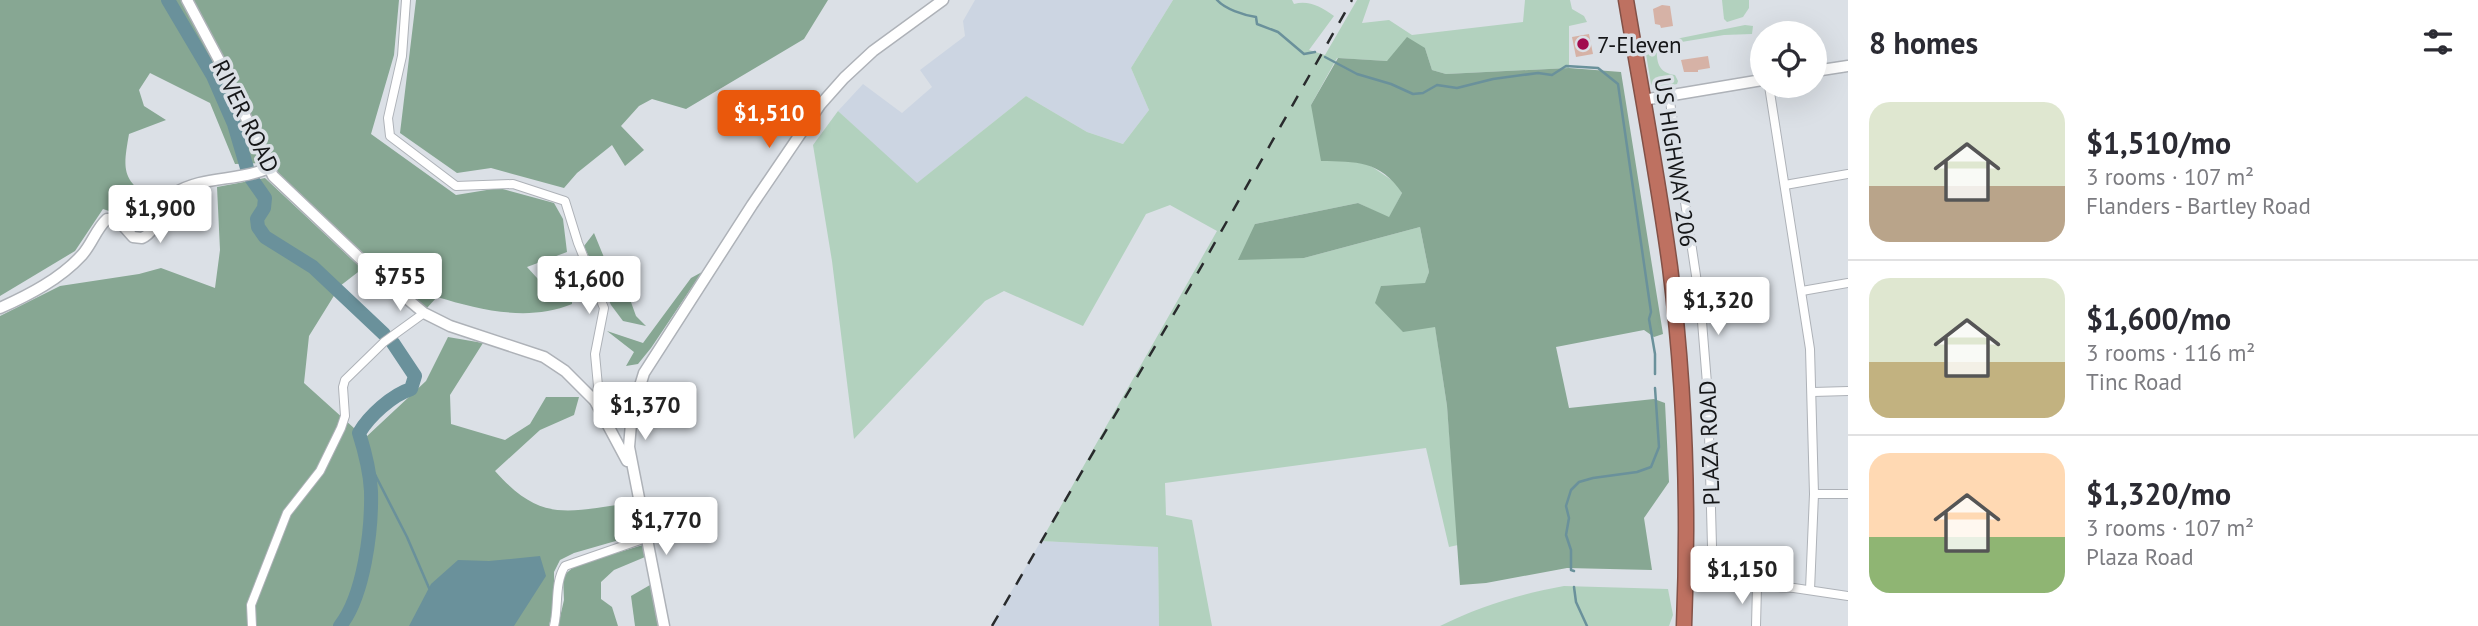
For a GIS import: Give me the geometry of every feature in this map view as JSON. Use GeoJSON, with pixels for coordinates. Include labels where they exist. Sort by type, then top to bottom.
{"type":"FeatureCollection","features":[{"type":"Feature","properties":{"kind":"highway","name":"US HIGHWAY 206"},"geometry":{"type":"LineString","coordinates":[[1626,0],[1670,265],[1680,369],[1686,492],[1684,626]]}},
{"type":"Feature","properties":{"kind":"street","name":"RIVER ROAD"},"geometry":{"type":"LineString","coordinates":[[187,0],[220,62],[269,168],[291,195],[392,288],[424,313],[450,326],[544,357],[565,371],[596,402],[633,472]]}},
{"type":"Feature","properties":{"kind":"street"},"geometry":{"type":"LineString","coordinates":[[406,0],[402,56],[388,118],[390,136],[456,186],[507,183],[565,201],[582,256],[604,308],[595,354],[598,386],[596,402]]}},
{"type":"Feature","properties":{"kind":"street"},"geometry":{"type":"LineString","coordinates":[[664,626],[629,447],[632,412],[640,384],[654,355],[820,105],[873,51],[943,0]]}},
{"type":"Feature","properties":{"kind":"street"},"geometry":{"type":"LineString","coordinates":[[1827,69],[1848,66]]}},
{"type":"Feature","properties":{"kind":"street"},"geometry":{"type":"LineString","coordinates":[[1643,100],[1750,82]]}},
{"type":"Feature","properties":{"kind":"street","name":"PLAZA ROAD"},"geometry":{"type":"LineString","coordinates":[[1669,94],[1701,309],[1708,396],[1713,584]]}},
{"type":"Feature","properties":{"kind":"street"},"geometry":{"type":"LineString","coordinates":[[1771,98],[1802,291],[1813,391],[1814,494],[1810,590]]}},
{"type":"Feature","properties":{"kind":"street"},"geometry":{"type":"LineString","coordinates":[[0,308],[28,295],[67,269],[85,253],[107,219],[117,219],[133,237],[144,237],[152,230],[162,205],[171,196],[191,185],[269,168]]}},
{"type":"Feature","properties":{"kind":"street"},"geometry":{"type":"LineString","coordinates":[[1786,185],[1848,174]]}},
{"type":"Feature","properties":{"kind":"street"},"geometry":{"type":"LineString","coordinates":[[1802,291],[1848,284]]}},
{"type":"Feature","properties":{"kind":"street"},"geometry":{"type":"LineString","coordinates":[[252,626],[251,605],[287,513],[320,471],[341,428],[345,416],[345,380],[384,342],[424,313]]}},
{"type":"Feature","properties":{"kind":"street"},"geometry":{"type":"LineString","coordinates":[[1813,391],[1848,391]]}},
{"type":"Feature","properties":{"kind":"street","name":"RIVER ROAD"},"geometry":{"type":"LineString","coordinates":[[596,402],[609,409],[632,412]]}},
{"type":"Feature","properties":{"kind":"street"},"geometry":{"type":"LineString","coordinates":[[1814,494],[1848,494]]}},
{"type":"Feature","properties":{"kind":"street"},"geometry":{"type":"LineString","coordinates":[[554,626],[560,575],[565,566],[646,538]]}},
{"type":"Feature","properties":{"kind":"street"},"geometry":{"type":"LineString","coordinates":[[1685,583],[1810,590],[1848,596]]}},
{"type":"Feature","properties":{"kind":"street"},"geometry":{"type":"LineString","coordinates":[[1756,626],[1757,586]]}},
{"type":"Feature","properties":{"kind":"shaded area"},"geometry":{"type":"Polygon","coordinates":[[[975,0],[1173,0],[1131,68],[1149,110],[1123,144],[1087,132],[1026,96],[916,184],[838,111],[863,84],[902,113],[932,87],[920,70],[965,36],[963,21],[975,0]]]}},
{"type":"Feature","properties":{"kind":"shaded area"},"geometry":{"type":"Polygon","coordinates":[[[1041,541],[1158,547],[1159,626],[991,626],[1041,541]]]}},
{"type":"Feature","properties":{"kind":"green space"},"geometry":{"type":"Polygon","coordinates":[[[0,0],[181,0],[215,60],[260,163],[235,164],[210,103],[150,73],[139,90],[144,106],[166,120],[129,134],[125,165],[134,186],[152,200],[143,227],[130,218],[103,209],[75,251],[0,296],[0,0]]]}},
{"type":"Feature","properties":{"kind":"green space"},"geometry":{"type":"Polygon","coordinates":[[[192,0],[399,0],[394,55],[371,134],[456,195],[499,188],[554,203],[563,219],[567,252],[527,267],[548,290],[572,294],[572,304],[522,313],[487,310],[437,297],[426,309],[290,188],[273,167],[223,56],[192,0]]]}},
{"type":"Feature","properties":{"kind":"green space"},"geometry":{"type":"Polygon","coordinates":[[[416,0],[828,0],[804,39],[686,109],[652,99],[639,106],[621,126],[644,150],[625,166],[612,145],[577,173],[564,188],[491,168],[457,173],[400,133],[416,0]]]}},
{"type":"Feature","properties":{"kind":"green space"},"geometry":{"type":"Polygon","coordinates":[[[1173,0],[1292,0],[1294,4],[1315,5],[1334,16],[1309,50],[1325,55],[1357,0],[1370,0],[1362,23],[1389,20],[1412,35],[1523,22],[1525,0],[1570,0],[1572,9],[1584,16],[1587,22],[1569,26],[1569,68],[1446,74],[1432,70],[1425,48],[1387,61],[1337,58],[1311,105],[1365,162],[1396,183],[1402,193],[1389,218],[1358,203],[1255,224],[1304,258],[1420,227],[1429,272],[1425,284],[1381,286],[1435,326],[1447,406],[1458,545],[1449,547],[1426,448],[1165,483],[1166,515],[1192,520],[1212,626],[1159,626],[1158,547],[1041,541],[1217,231],[1170,205],[1146,214],[1083,326],[1004,291],[985,301],[854,439],[832,261],[813,145],[838,111],[917,183],[1026,96],[1087,132],[1123,144],[1149,110],[1131,68],[1173,0]]]}},
{"type":"Feature","properties":{"kind":"green space"},"geometry":{"type":"Polygon","coordinates":[[[1722,0],[1749,0],[1749,8],[1743,17],[1727,22],[1724,19],[1722,0]]]}},
{"type":"Feature","properties":{"kind":"green space"},"geometry":{"type":"Polygon","coordinates":[[[1750,26],[1750,34],[1724,35],[1657,46],[1659,65],[1665,72],[1675,75],[1678,81],[1677,84],[1659,88],[1676,86],[1666,89],[1657,88],[1651,84],[1646,45],[1750,26]]]}},
{"type":"Feature","properties":{"kind":"green space"},"geometry":{"type":"Polygon","coordinates":[[[1407,37],[1425,48],[1432,70],[1446,74],[1569,68],[1621,72],[1663,334],[1654,337],[1644,330],[1556,347],[1569,408],[1654,399],[1665,403],[1669,482],[1644,518],[1652,570],[1567,568],[1486,583],[1460,585],[1447,406],[1435,327],[1403,332],[1375,303],[1381,286],[1425,283],[1429,272],[1420,227],[1304,258],[1238,260],[1255,224],[1358,203],[1389,217],[1402,193],[1385,174],[1366,165],[1321,161],[1311,105],[1338,58],[1387,61],[1407,37]]]}},
{"type":"Feature","properties":{"kind":"green space"},"geometry":{"type":"Polygon","coordinates":[[[265,178],[362,269],[340,286],[309,336],[304,383],[365,438],[426,381],[448,337],[483,343],[450,395],[451,424],[505,440],[530,424],[546,397],[579,397],[574,415],[540,430],[495,471],[512,488],[542,507],[573,510],[632,503],[640,534],[574,553],[560,560],[554,572],[554,604],[549,626],[0,626],[0,316],[60,286],[161,268],[215,288],[220,250],[217,187],[265,178]]]}},
{"type":"Feature","properties":{"kind":"green space"},"geometry":{"type":"Polygon","coordinates":[[[594,233],[610,272],[627,291],[636,316],[646,326],[623,321],[611,305],[584,246],[594,233]]]}},
{"type":"Feature","properties":{"kind":"green space"},"geometry":{"type":"Polygon","coordinates":[[[702,272],[651,348],[638,364],[626,366],[634,352],[607,331],[643,343],[691,278],[702,272]]]}},
{"type":"Feature","properties":{"kind":"green space"},"geometry":{"type":"Polygon","coordinates":[[[643,545],[645,557],[614,570],[601,582],[601,599],[612,607],[618,626],[558,626],[564,600],[563,576],[576,565],[643,545]]]}},
{"type":"Feature","properties":{"kind":"green space"},"geometry":{"type":"Polygon","coordinates":[[[650,585],[658,626],[635,626],[631,596],[650,585]]]}},
{"type":"Feature","properties":{"kind":"green space"},"geometry":{"type":"Polygon","coordinates":[[[1564,586],[1668,589],[1673,615],[1669,626],[1440,626],[1500,602],[1564,586]]]}},
{"type":"Feature","properties":{"kind":"water"},"geometry":{"type":"Polygon","coordinates":[[[540,556],[546,576],[514,626],[409,626],[431,584],[458,560],[489,561],[540,556]]]}},
{"type":"Feature","properties":{"kind":"building"},"geometry":{"type":"Polygon","coordinates":[[[1662,5],[1670,6],[1673,26],[1661,28],[1655,24],[1653,9],[1662,5]]]}},
{"type":"Feature","properties":{"kind":"building","name":"7-Eleven"},"geometry":{"type":"Polygon","coordinates":[[[1589,34],[1593,54],[1576,57],[1572,37],[1589,34]]]}},
{"type":"Feature","properties":{"kind":"building"},"geometry":{"type":"Polygon","coordinates":[[[1708,56],[1710,68],[1698,72],[1684,72],[1681,60],[1708,56]]]}},
{"type":"Feature","properties":{"kind":"waterway"},"geometry":{"type":"LineString","coordinates":[[168,0],[213,76],[234,124],[247,168]]}},
{"type":"Feature","properties":{"kind":"waterway"},"geometry":{"type":"LineString","coordinates":[[1217,0],[1235,11],[1256,17],[1257,24],[1278,32],[1304,54],[1315,52]]}},
{"type":"Feature","properties":{"kind":"waterway"},"geometry":{"type":"LineString","coordinates":[[1325,57],[1357,74],[1413,94],[1423,93],[1437,85],[1457,88],[1493,79],[1538,73],[1552,75],[1566,66],[1598,68],[1618,84],[1651,312],[1649,319],[1655,354],[1655,374]]}},
{"type":"Feature","properties":{"kind":"waterway"},"geometry":{"type":"LineString","coordinates":[[251,178],[265,198],[264,208],[257,219],[258,227],[265,237],[313,267],[384,334]]}},
{"type":"Feature","properties":{"kind":"waterway"},"geometry":{"type":"LineString","coordinates":[[340,626],[361,580],[370,524],[370,484],[359,433],[382,407],[411,389],[415,376],[393,343]]}},
{"type":"Feature","properties":{"kind":"waterway"},"geometry":{"type":"LineString","coordinates":[[1574,571],[1571,570],[1571,550],[1566,535],[1569,518],[1566,506],[1571,490],[1579,482],[1651,467],[1659,447],[1655,388]]}},
{"type":"Feature","properties":{"kind":"waterway"},"geometry":{"type":"LineString","coordinates":[[366,457],[407,537],[429,588]]}},
{"type":"Feature","properties":{"kind":"waterway"},"geometry":{"type":"LineString","coordinates":[[1574,587],[1576,602],[1587,626]]}},
{"type":"Feature","properties":{"kind":"railway"},"geometry":{"type":"LineString","coordinates":[[992,626],[1196,276],[1352,0]]}},
{"type":"Feature","properties":{"kind":"place","name":"7-Eleven"},"geometry":{"type":"Point","coordinates":[1583,44]}}]}
